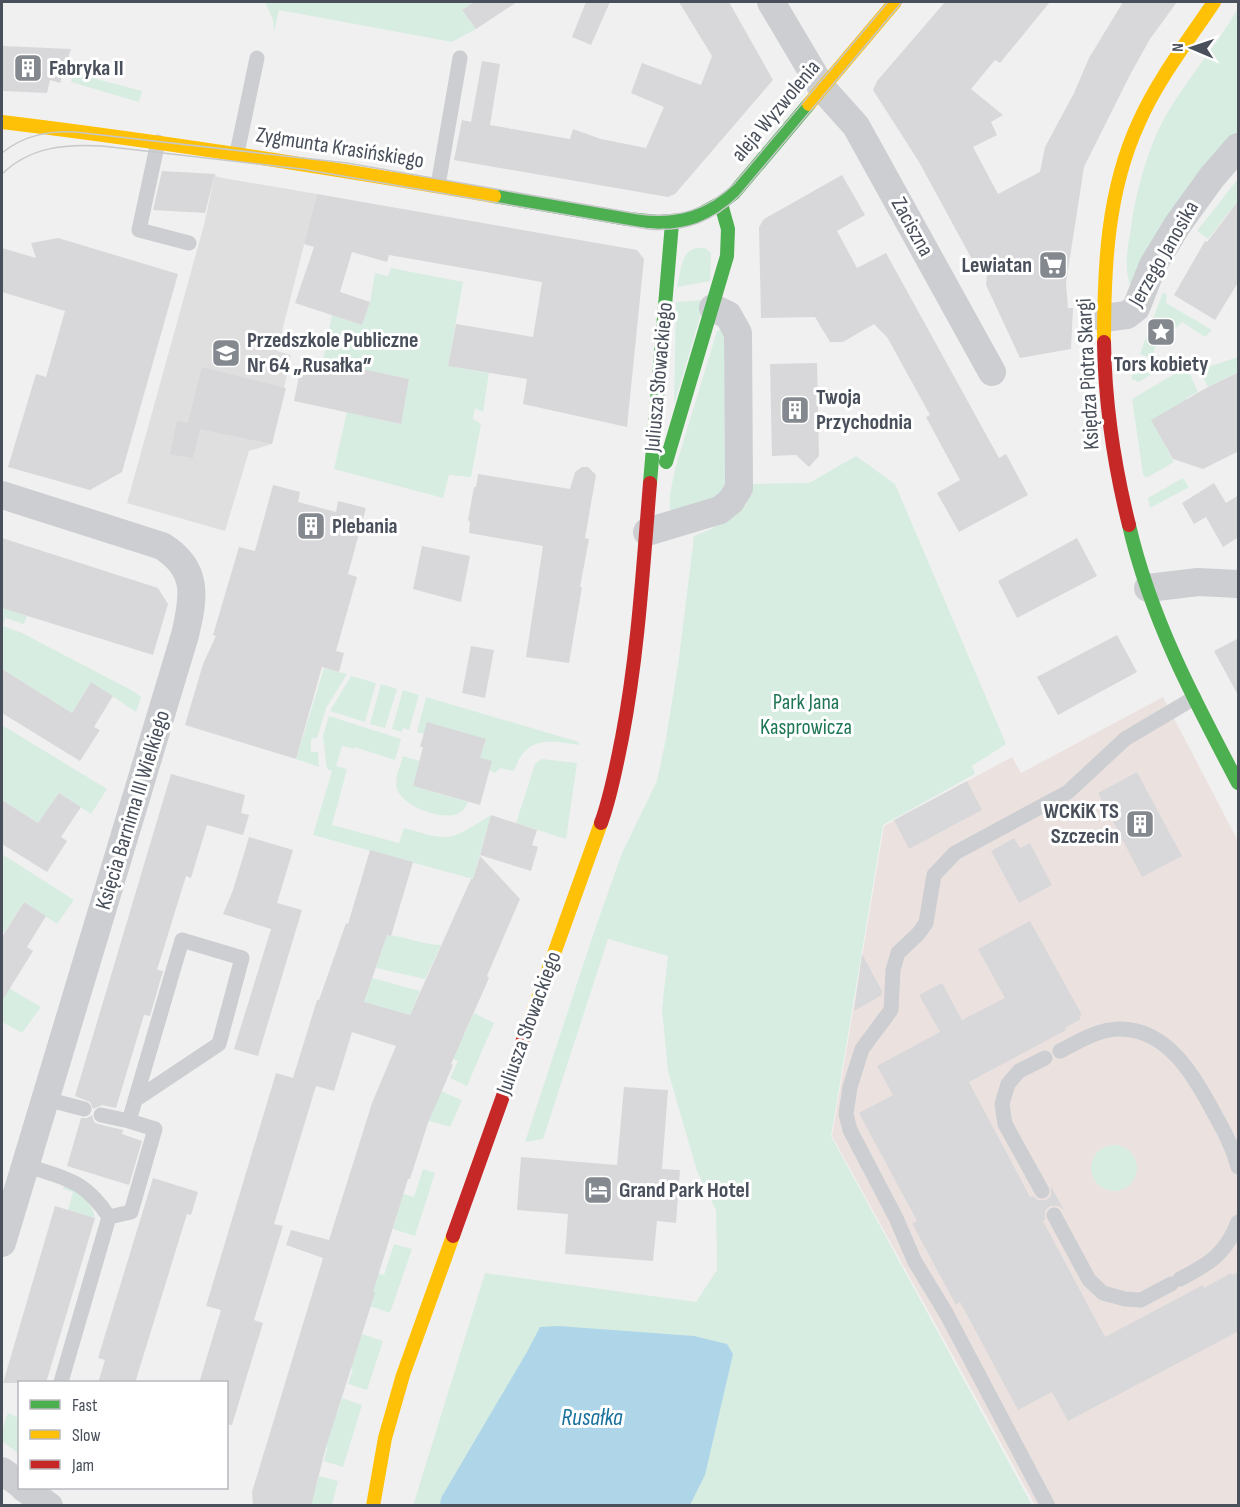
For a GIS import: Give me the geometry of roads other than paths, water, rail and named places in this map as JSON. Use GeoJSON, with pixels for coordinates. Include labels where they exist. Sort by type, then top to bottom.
{"type":"FeatureCollection","features":[{"type":"Feature","properties":{"kind":"street","name":"Zaciszna"},"geometry":{"type":"LineString","coordinates":[[771,2],[822,88],[856,126],[992,372]]}},
{"type":"Feature","properties":{"kind":"street","name":"aleja Wyzwolenia"},"geometry":{"type":"LineString","coordinates":[[672,223],[698,216],[721,204],[734,192],[895,2]]}},
{"type":"Feature","properties":{"kind":"street","name":"Księdza Piotra Skargi"},"geometry":{"type":"LineString","coordinates":[[1214,2],[1160,81],[1144,110],[1127,152],[1108,234],[1104,364],[1111,444],[1130,530],[1148,588],[1168,641],[1194,698],[1239,783]]}},
{"type":"Feature","properties":{"kind":"street","name":"Zygmunta Krasińskiego"},"geometry":{"type":"LineString","coordinates":[[8,126],[237,153],[438,185],[628,219],[672,223]]}},
{"type":"Feature","properties":{"kind":"street","name":"Jerzego Janosika"},"geometry":{"type":"LineString","coordinates":[[1104,318],[1127,315],[1136,308],[1153,265],[1178,224],[1212,177],[1239,147]]}},
{"type":"Feature","properties":{"kind":"street","name":"Juliusza Słowackiego"},"geometry":{"type":"LineString","coordinates":[[647,532],[657,491],[729,249],[728,229],[721,204]]}},
{"type":"Feature","properties":{"kind":"street","name":"Juliusza Słowackiego"},"geometry":{"type":"LineString","coordinates":[[373,1506],[382,1452],[403,1375],[610,792],[628,710],[647,532],[672,223]]}},
{"type":"Feature","properties":{"kind":"street"},"geometry":{"type":"LineString","coordinates":[[647,532],[720,510],[731,501],[739,488],[738,333],[728,315],[713,308]]}},
{"type":"Feature","properties":{"kind":"street","name":"Księcia Barnima III Wielkiego"},"geometry":{"type":"LineString","coordinates":[[2,495],[162,546],[180,559],[186,567],[191,579],[192,591],[185,635],[2,1243]]}},
{"type":"Feature","properties":{"kind":"street"},"geometry":{"type":"LineString","coordinates":[[1148,588],[1198,582],[1239,584]]}},
{"type":"Feature","properties":{"kind":"street"},"geometry":{"type":"LineString","coordinates":[[2,1471],[18,1483]]}},
{"type":"Feature","properties":{"kind":"street"},"geometry":{"type":"LineString","coordinates":[[25,1489],[49,1506]]}},
{"type":"Feature","properties":{"kind":"lane"},"geometry":{"type":"LineString","coordinates":[[237,153],[257,58]]}},
{"type":"Feature","properties":{"kind":"lane"},"geometry":{"type":"LineString","coordinates":[[438,185],[460,58]]}},
{"type":"Feature","properties":{"kind":"lane"},"geometry":{"type":"LineString","coordinates":[[158,142],[139,230],[189,243]]}},
{"type":"Feature","properties":{"kind":"lane"},"geometry":{"type":"LineString","coordinates":[[1048,1506],[946,1313],[915,1262],[896,1218],[850,1130],[846,1114],[850,1087],[862,1049],[891,1010],[893,970],[898,953],[926,923],[934,875],[955,853],[1068,792],[1125,739],[1194,698]]}},
{"type":"Feature","properties":{"kind":"lane"},"geometry":{"type":"LineString","coordinates":[[129,1121],[135,1100],[182,940],[242,958],[219,1044],[135,1100]]}},
{"type":"Feature","properties":{"kind":"lane"},"geometry":{"type":"LineString","coordinates":[[1060,1051],[1095,1033],[1120,1029],[1143,1034],[1164,1045],[1195,1077],[1231,1144],[1239,1167]]}},
{"type":"Feature","properties":{"kind":"lane"},"geometry":{"type":"LineString","coordinates":[[1042,1191],[1005,1124],[1002,1104],[1008,1084],[1019,1071],[1046,1058]]}},
{"type":"Feature","properties":{"kind":"lane"},"geometry":{"type":"LineString","coordinates":[[46,1099],[84,1109]]}},
{"type":"Feature","properties":{"kind":"lane"},"geometry":{"type":"LineString","coordinates":[[101,1114],[155,1129],[131,1212],[109,1216]]}},
{"type":"Feature","properties":{"kind":"lane"},"geometry":{"type":"LineString","coordinates":[[25,1165],[77,1183],[97,1198],[109,1216],[62,1381]]}},
{"type":"Feature","properties":{"kind":"lane"},"geometry":{"type":"LineString","coordinates":[[1054,1215],[1089,1280],[1103,1293],[1125,1299],[1141,1300],[1208,1264],[1222,1252],[1239,1222]]}},
{"type":"Feature","properties":{"kind":"water","name":"Rusałka"},"geometry":{"type":"Polygon","coordinates":[[[558,1326],[694,1336],[727,1344],[733,1354],[705,1475],[690,1505],[440,1505],[441,1498],[540,1327],[558,1326]]]}},
{"type":"Feature","properties":{"kind":"tram line"},"geometry":{"type":"LineString","coordinates":[[2,153],[19,142],[37,135],[75,132],[347,163],[639,214],[679,214],[702,206],[734,184],[888,2]]}},
{"type":"Feature","properties":{"kind":"tram line"},"geometry":{"type":"LineString","coordinates":[[2,174],[24,158],[48,149],[102,146],[302,169],[648,229],[686,227],[719,213],[739,196],[902,2]]}},
{"type":"Feature","properties":{"kind":"place","name":"Fabryka II"},"geometry":{"type":"Point","coordinates":[28,68]}},
{"type":"Feature","properties":{"kind":"place","name":"Lewiatan"},"geometry":{"type":"Point","coordinates":[1053,265]}},
{"type":"Feature","properties":{"kind":"place","name":"Tors kobiety"},"geometry":{"type":"Point","coordinates":[1161,332]}},
{"type":"Feature","properties":{"kind":"place","name":"Przedszkole Publiczne Nr 64 „Rusałka”"},"geometry":{"type":"Point","coordinates":[226,353]}},
{"type":"Feature","properties":{"kind":"place","name":"Twoja Przychodnia"},"geometry":{"type":"Point","coordinates":[795,410]}},
{"type":"Feature","properties":{"kind":"place","name":"Plebania"},"geometry":{"type":"Point","coordinates":[311,526]}},
{"type":"Feature","properties":{"kind":"place","name":"WCKiK TS Szczecin"},"geometry":{"type":"Point","coordinates":[1140,824]}},
{"type":"Feature","properties":{"kind":"place","name":"Grand Park Hotel"},"geometry":{"type":"Point","coordinates":[598,1190]}},
{"type":"Feature","properties":{"kind":"park label","name":"Park Jana Kasprowicza"},"geometry":{"type":"Point","coordinates":[806,714]}}]}
